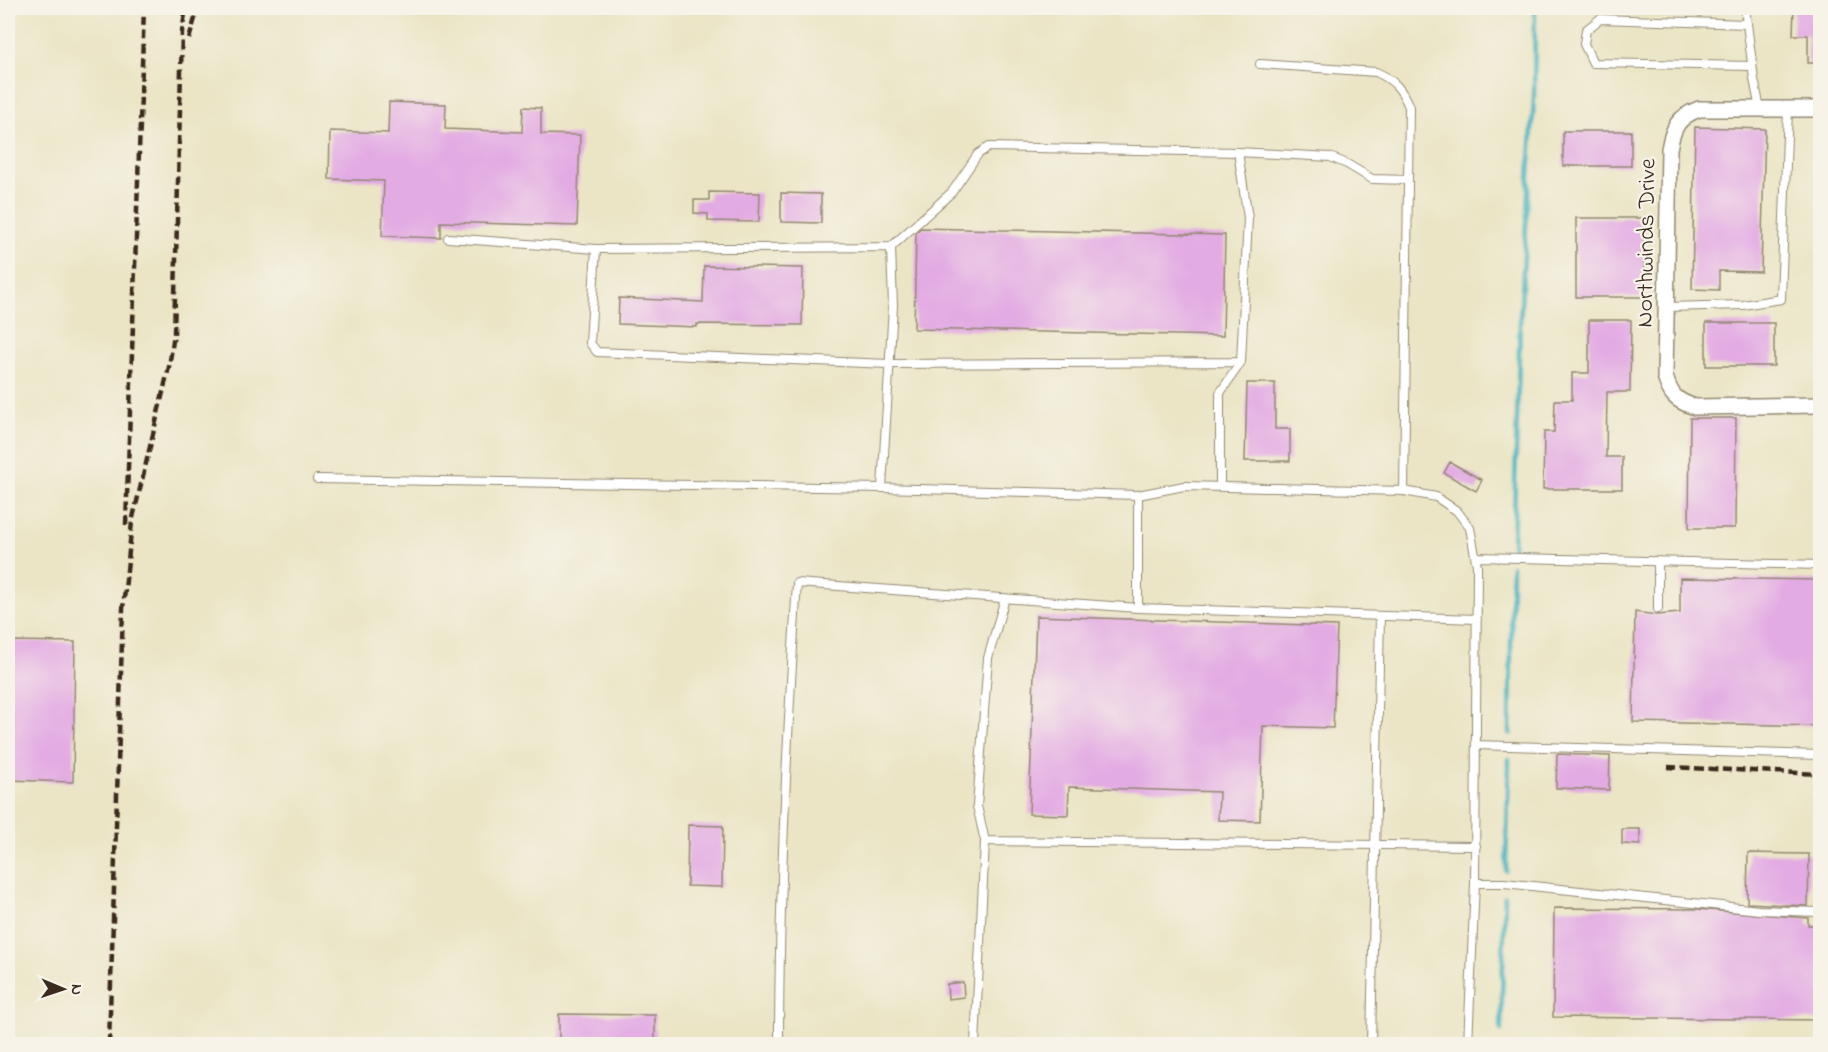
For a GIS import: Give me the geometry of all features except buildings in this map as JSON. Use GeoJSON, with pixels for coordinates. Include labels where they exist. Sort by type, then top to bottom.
{"type":"FeatureCollection","features":[{"type":"Feature","properties":{"kind":"street","name":"Northwinds Drive"},"geometry":{"type":"LineString","coordinates":[[1821,109],[1699,109],[1683,115],[1673,129],[1669,149],[1665,376],[1669,392],[1679,402],[1712,408],[1821,405]]}},
{"type":"Feature","properties":{"kind":"lane"},"geometry":{"type":"LineString","coordinates":[[1745,8],[1760,109]]}},
{"type":"Feature","properties":{"kind":"lane"},"geometry":{"type":"LineString","coordinates":[[1747,24],[1600,19],[1586,30],[1584,44],[1593,63],[1752,66]]}},
{"type":"Feature","properties":{"kind":"lane"},"geometry":{"type":"LineString","coordinates":[[1260,64],[1376,72],[1391,78],[1404,92],[1409,107],[1404,490]]}},
{"type":"Feature","properties":{"kind":"lane"},"geometry":{"type":"LineString","coordinates":[[1666,307],[1743,305],[1781,299],[1788,109]]}},
{"type":"Feature","properties":{"kind":"lane"},"geometry":{"type":"LineString","coordinates":[[448,238],[596,249],[891,247],[952,192],[978,154],[989,147],[1238,152],[1330,157],[1372,179],[1408,180]]}},
{"type":"Feature","properties":{"kind":"lane"},"geometry":{"type":"LineString","coordinates":[[1220,485],[1220,393],[1240,362],[1248,218],[1238,152]]}},
{"type":"Feature","properties":{"kind":"lane"},"geometry":{"type":"LineString","coordinates":[[882,488],[893,306],[891,247]]}},
{"type":"Feature","properties":{"kind":"lane"},"geometry":{"type":"LineString","coordinates":[[596,249],[590,343],[597,352],[889,364],[1240,362]]}},
{"type":"Feature","properties":{"kind":"lane"},"geometry":{"type":"LineString","coordinates":[[317,479],[882,488],[1137,495],[1185,486],[1220,485],[1404,490],[1436,497],[1457,511],[1470,528],[1476,557],[1476,883],[1468,1042],[1553,1044]]}},
{"type":"Feature","properties":{"kind":"lane"},"geometry":{"type":"LineString","coordinates":[[1137,495],[1138,608]]}},
{"type":"Feature","properties":{"kind":"lane"},"geometry":{"type":"LineString","coordinates":[[1476,557],[1821,565]]}},
{"type":"Feature","properties":{"kind":"lane"},"geometry":{"type":"LineString","coordinates":[[1658,562],[1658,609]]}},
{"type":"Feature","properties":{"kind":"lane"},"geometry":{"type":"LineString","coordinates":[[779,1044],[779,926],[786,744],[797,583],[1138,608],[1477,619]]}},
{"type":"Feature","properties":{"kind":"lane"},"geometry":{"type":"LineString","coordinates":[[975,1044],[985,841],[977,806],[988,658],[1005,598]]}},
{"type":"Feature","properties":{"kind":"lane"},"geometry":{"type":"LineString","coordinates":[[1371,1044],[1380,616]]}},
{"type":"Feature","properties":{"kind":"lane"},"geometry":{"type":"LineString","coordinates":[[1476,745],[1821,755]]}},
{"type":"Feature","properties":{"kind":"lane"},"geometry":{"type":"LineString","coordinates":[[985,841],[1476,846]]}},
{"type":"Feature","properties":{"kind":"lane"},"geometry":{"type":"LineString","coordinates":[[1476,883],[1504,883],[1760,910],[1821,912]]}},
{"type":"Feature","properties":{"kind":"waterway"},"geometry":{"type":"LineString","coordinates":[[1513,549],[1520,322],[1534,98],[1535,8]]}},
{"type":"Feature","properties":{"kind":"waterway"},"geometry":{"type":"LineString","coordinates":[[1510,734],[1512,566]]}},
{"type":"Feature","properties":{"kind":"waterway"},"geometry":{"type":"LineString","coordinates":[[1506,871],[1509,759]]}},
{"type":"Feature","properties":{"kind":"waterway"},"geometry":{"type":"LineString","coordinates":[[1501,1030],[1505,896]]}},
{"type":"Feature","properties":{"kind":"railway"},"geometry":{"type":"LineString","coordinates":[[126,525],[144,8]]}},
{"type":"Feature","properties":{"kind":"railway"},"geometry":{"type":"LineString","coordinates":[[109,1044],[123,609],[132,522],[169,367],[174,334],[182,32],[186,8]]}},
{"type":"Feature","properties":{"kind":"railway"},"geometry":{"type":"LineString","coordinates":[[189,39],[198,8]]}},
{"type":"Feature","properties":{"kind":"railway"},"geometry":{"type":"LineString","coordinates":[[1668,767],[1820,774]]}}]}
